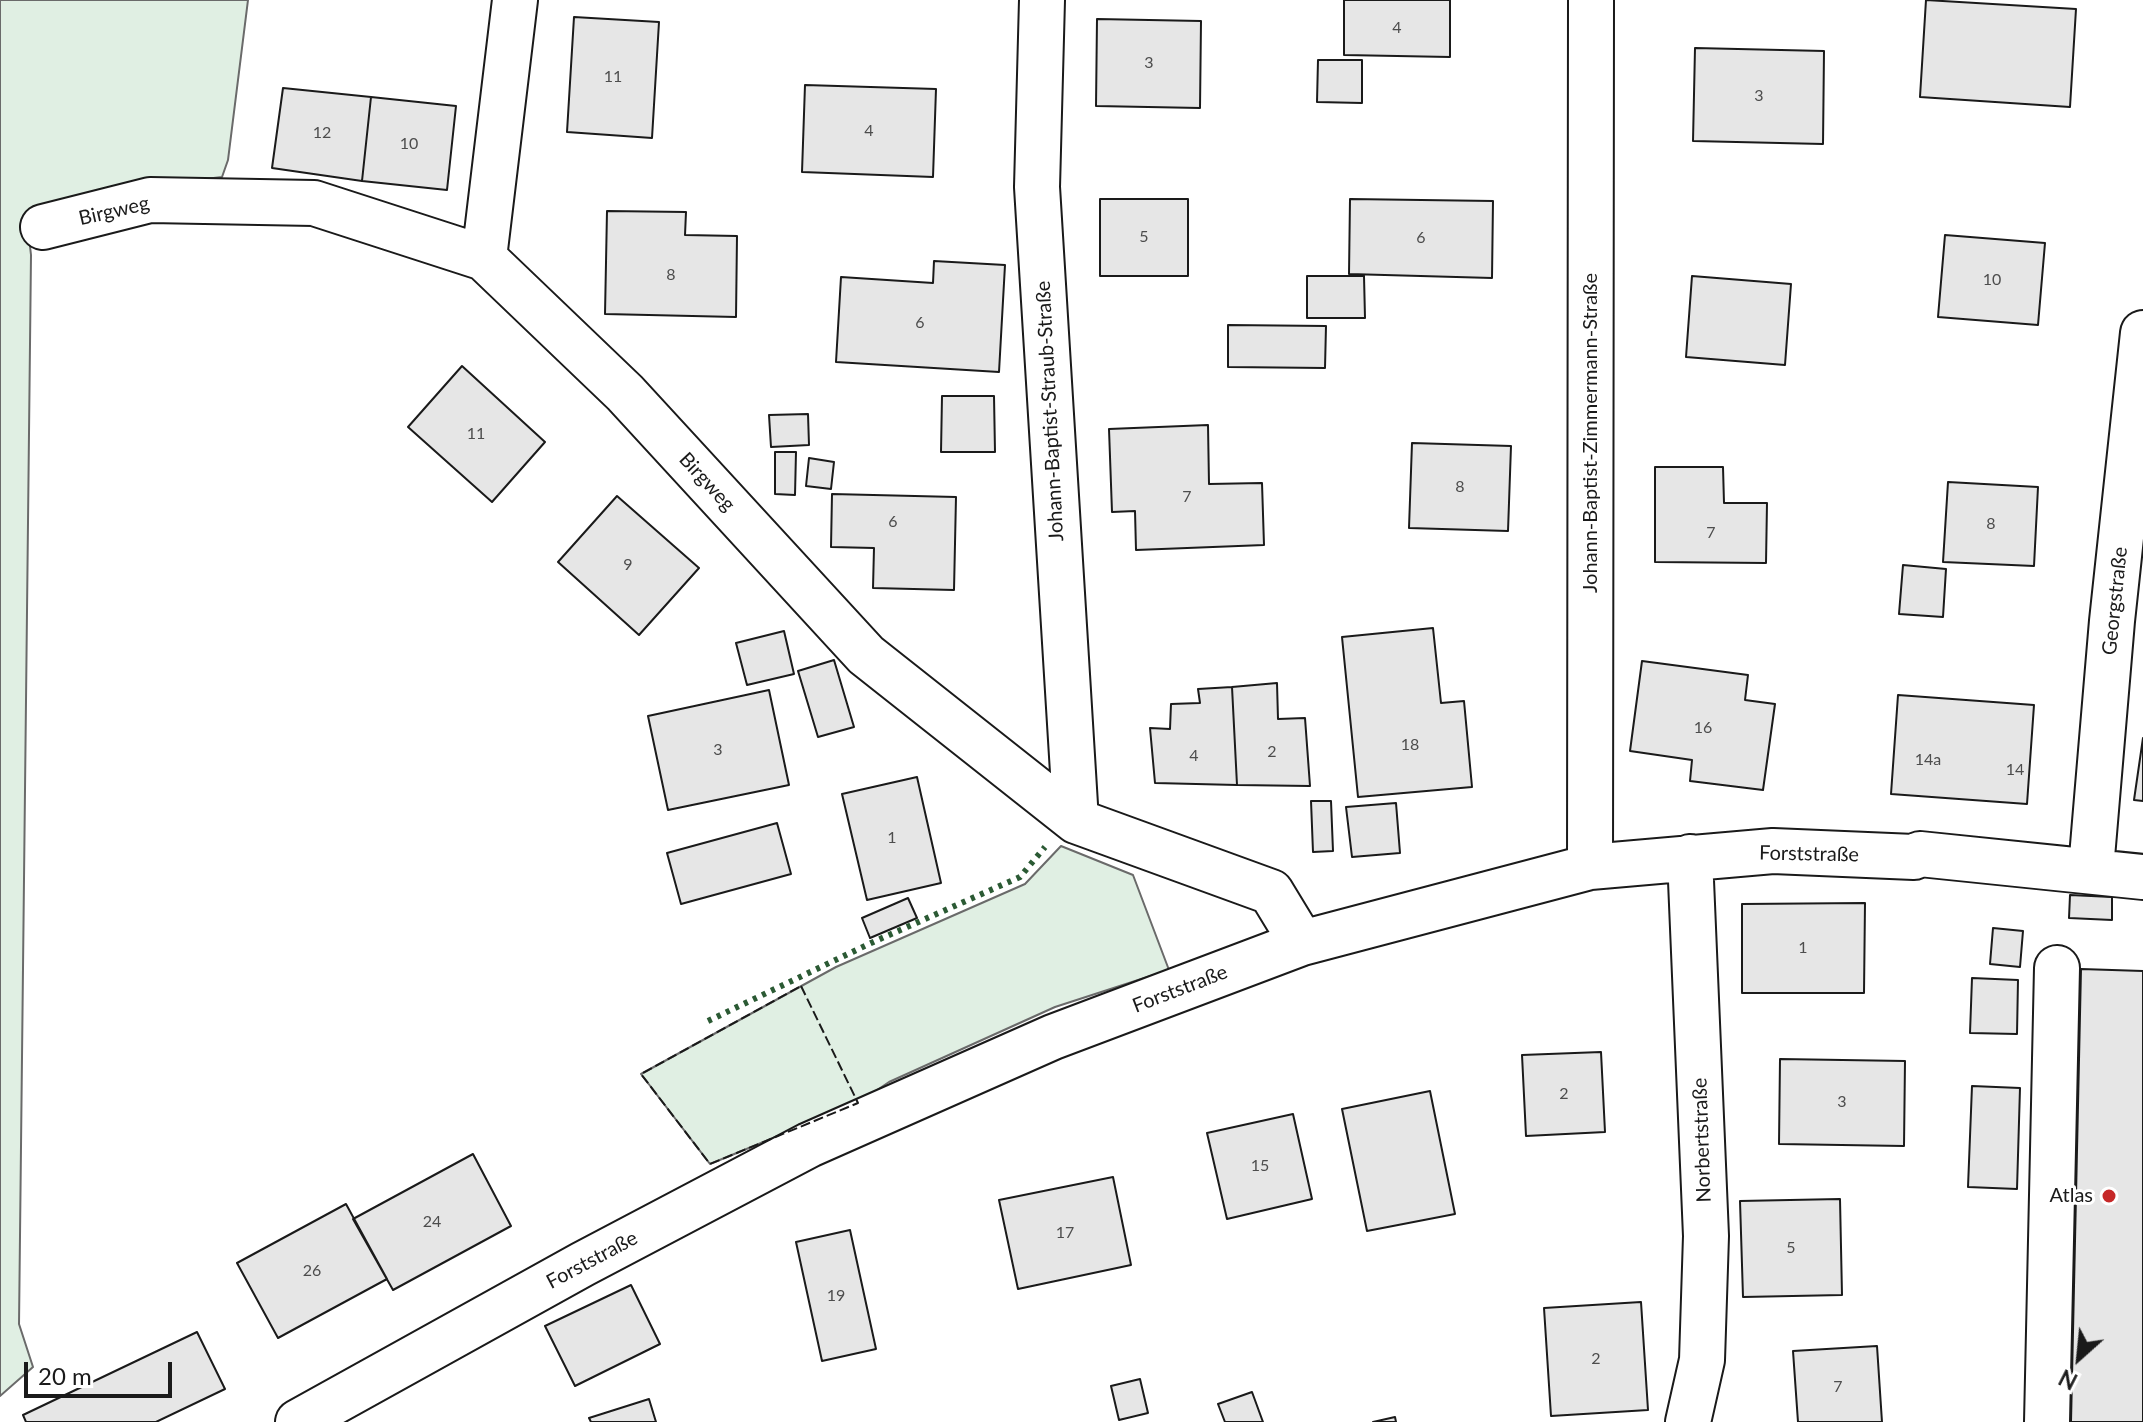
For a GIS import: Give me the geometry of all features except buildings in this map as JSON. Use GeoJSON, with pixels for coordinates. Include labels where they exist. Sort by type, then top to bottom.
{"type":"FeatureCollection","features":[{"type":"Feature","properties":{"kind":"street"},"geometry":{"type":"LineString","coordinates":[[484,258],[515,0]]}},
{"type":"Feature","properties":{"kind":"street","name":"Johann-Baptist-Straub-Straße"},"geometry":{"type":"LineString","coordinates":[[1042,0],[1037,187],[1076,821]]}},
{"type":"Feature","properties":{"kind":"street","name":"Johann-Baptist-Zimmermann-Straße"},"geometry":{"type":"LineString","coordinates":[[1590,867],[1591,0]]}},
{"type":"Feature","properties":{"kind":"street","name":"Birgweg"},"geometry":{"type":"LineString","coordinates":[[43,227],[150,200],[314,203],[484,258],[625,393],[866,655],[1076,821],[1271,892],[1302,943]]}},
{"type":"Feature","properties":{"kind":"street","name":"Georgstraße"},"geometry":{"type":"LineString","coordinates":[[2091,869],[2112,621],[2143,333]]}},
{"type":"Feature","properties":{"kind":"street","name":"Forststraße"},"geometry":{"type":"LineString","coordinates":[[298,1422],[583,1264],[809,1145],[1053,1037],[1302,943],[1590,867],[1690,857],[1773,851],[1914,857],[1920,854],[2091,869],[2143,877]]}},
{"type":"Feature","properties":{"kind":"street","name":"Norbertstraße"},"geometry":{"type":"LineString","coordinates":[[1688,1422],[1702,1360],[1706,1236],[1690,857]]}},
{"type":"Feature","properties":{"kind":"street"},"geometry":{"type":"LineString","coordinates":[[2047,1422],[2057,968]]}},
{"type":"Feature","properties":{"kind":"green space"},"geometry":{"type":"Polygon","coordinates":[[[0,0],[248,0],[228,160],[222,177],[154,185],[27,220],[31,255],[19,1324],[33,1367],[0,1396],[0,0]]]}},
{"type":"Feature","properties":{"kind":"green space"},"geometry":{"type":"Polygon","coordinates":[[[1061,846],[1133,875],[1169,970],[1055,1007],[889,1082],[858,1103],[710,1164],[641,1074],[836,967],[1025,884],[1061,846]]]}},
{"type":"Feature","properties":{"kind":"hedge"},"geometry":{"type":"LineString","coordinates":[[708,1021],[871,943],[1020,877],[1045,847]]}},
{"type":"Feature","properties":{"kind":"fence"},"geometry":{"type":"LineString","coordinates":[[801,986],[858,1103],[710,1164],[641,1074],[801,986]]}},
{"type":"Feature","properties":{"kind":"place","name":"Atlas"},"geometry":{"type":"Point","coordinates":[2109,1196]}}]}
